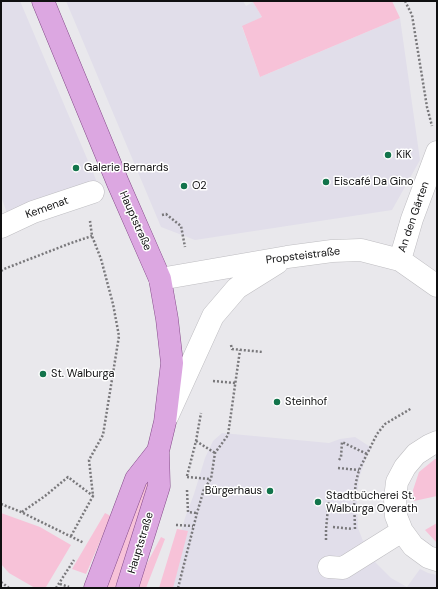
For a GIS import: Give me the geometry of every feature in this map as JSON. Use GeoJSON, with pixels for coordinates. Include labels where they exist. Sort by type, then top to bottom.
{"type":"FeatureCollection","features":[{"type":"Feature","properties":{"kind":"main road","name":"Hauptstraße"},"geometry":{"type":"LineString","coordinates":[[43,1],[118,183],[160,279],[167,319],[172,363],[166,422],[158,451],[159,486],[127,588]]}},
{"type":"Feature","properties":{"kind":"main road","name":"Hauptstraße"},"geometry":{"type":"LineString","coordinates":[[95,588],[136,479],[158,451]]}},
{"type":"Feature","properties":{"kind":"street","name":"An den Gärten"},"geometry":{"type":"LineString","coordinates":[[400,260],[412,219],[437,152]]}},
{"type":"Feature","properties":{"kind":"street","name":"Kemenat"},"geometry":{"type":"LineString","coordinates":[[1,227],[33,212],[93,192]]}},
{"type":"Feature","properties":{"kind":"street","name":"Propsteistraße"},"geometry":{"type":"LineString","coordinates":[[160,279],[286,257],[332,251],[361,250],[400,260],[437,286]]}},
{"type":"Feature","properties":{"kind":"street"},"geometry":{"type":"LineString","coordinates":[[166,422],[213,316],[237,288],[286,257]]}},
{"type":"Feature","properties":{"kind":"street"},"geometry":{"type":"LineString","coordinates":[[437,442],[416,454],[405,467],[398,482],[395,499],[396,516],[402,532],[413,546],[428,557],[437,560]]}},
{"type":"Feature","properties":{"kind":"street"},"geometry":{"type":"LineString","coordinates":[[329,567],[343,568],[402,532]]}},
{"type":"Feature","properties":{"kind":"path"},"geometry":{"type":"LineString","coordinates":[[405,1],[412,15],[427,107],[433,129]]}},
{"type":"Feature","properties":{"kind":"path"},"geometry":{"type":"LineString","coordinates":[[71,536],[93,496],[89,460],[103,435],[119,336],[113,304],[101,259],[92,236],[90,222],[91,214]]}},
{"type":"Feature","properties":{"kind":"path"},"geometry":{"type":"LineString","coordinates":[[166,214],[181,226]]}},
{"type":"Feature","properties":{"kind":"path"},"geometry":{"type":"LineString","coordinates":[[1,271],[92,236]]}},
{"type":"Feature","properties":{"kind":"path"},"geometry":{"type":"LineString","coordinates":[[230,342],[232,349],[263,352]]}},
{"type":"Feature","properties":{"kind":"path"},"geometry":{"type":"LineString","coordinates":[[178,588],[193,526],[204,489],[211,479],[215,453],[228,435],[240,350]]}},
{"type":"Feature","properties":{"kind":"path"},"geometry":{"type":"LineString","coordinates":[[206,380],[235,383]]}},
{"type":"Feature","properties":{"kind":"path"},"geometry":{"type":"LineString","coordinates":[[357,534],[355,529],[354,498],[359,470],[377,434],[385,424],[412,408]]}},
{"type":"Feature","properties":{"kind":"path"},"geometry":{"type":"LineString","coordinates":[[185,484],[196,442],[201,411]]}},
{"type":"Feature","properties":{"kind":"path"},"geometry":{"type":"LineString","coordinates":[[196,442],[215,453]]}},
{"type":"Feature","properties":{"kind":"path"},"geometry":{"type":"LineString","coordinates":[[339,460],[341,457],[342,442],[367,454]]}},
{"type":"Feature","properties":{"kind":"path"},"geometry":{"type":"LineString","coordinates":[[338,468],[359,470]]}},
{"type":"Feature","properties":{"kind":"path"},"geometry":{"type":"LineString","coordinates":[[21,512],[45,496],[68,477],[93,496]]}},
{"type":"Feature","properties":{"kind":"path"},"geometry":{"type":"LineString","coordinates":[[187,477],[211,479]]}},
{"type":"Feature","properties":{"kind":"path"},"geometry":{"type":"LineString","coordinates":[[187,477],[188,512],[197,513]]}},
{"type":"Feature","properties":{"kind":"path"},"geometry":{"type":"LineString","coordinates":[[204,489],[216,487]]}},
{"type":"Feature","properties":{"kind":"path"},"geometry":{"type":"LineString","coordinates":[[326,543],[328,496]]}},
{"type":"Feature","properties":{"kind":"path"},"geometry":{"type":"LineString","coordinates":[[335,497],[354,498]]}},
{"type":"Feature","properties":{"kind":"path"},"geometry":{"type":"LineString","coordinates":[[1,504],[85,543]]}},
{"type":"Feature","properties":{"kind":"path"},"geometry":{"type":"LineString","coordinates":[[178,525],[193,526]]}},
{"type":"Feature","properties":{"kind":"path"},"geometry":{"type":"LineString","coordinates":[[333,527],[355,529]]}},
{"type":"Feature","properties":{"kind":"path"},"geometry":{"type":"LineString","coordinates":[[56,588],[76,557]]}},
{"type":"Feature","properties":{"kind":"path"},"geometry":{"type":"LineString","coordinates":[[1,582],[10,588]]}},
{"type":"Feature","properties":{"kind":"shaded area"},"geometry":{"type":"Polygon","coordinates":[[[1,1],[20,1],[97,182],[8,216],[1,196],[1,1]]]}},
{"type":"Feature","properties":{"kind":"shaded area"},"geometry":{"type":"Polygon","coordinates":[[[66,1],[243,1],[246,6],[253,2],[262,17],[242,27],[260,77],[400,18],[420,160],[392,210],[195,240],[161,227],[66,1]]]}},
{"type":"Feature","properties":{"kind":"shaded area"},"geometry":{"type":"Polygon","coordinates":[[[392,1],[400,18],[260,77],[242,26],[262,17],[253,2],[392,1]]]}},
{"type":"Feature","properties":{"kind":"shaded area"},"geometry":{"type":"Polygon","coordinates":[[[222,433],[329,443],[340,439],[355,437],[372,448],[367,455],[359,478],[357,498],[358,528],[363,541],[387,531],[396,547],[375,562],[391,578],[407,587],[420,569],[437,575],[437,588],[164,588],[205,458],[213,441],[222,433]]]}},
{"type":"Feature","properties":{"kind":"shaded area"},"geometry":{"type":"Polygon","coordinates":[[[437,459],[437,496],[414,501],[413,490],[419,472],[437,459]]]}},
{"type":"Feature","properties":{"kind":"shaded area"},"geometry":{"type":"Polygon","coordinates":[[[143,480],[150,483],[115,588],[104,588],[143,480]]]}},
{"type":"Feature","properties":{"kind":"shaded area"},"geometry":{"type":"Polygon","coordinates":[[[1,513],[40,527],[71,545],[46,587],[35,588],[9,573],[1,564],[1,513]]]}},
{"type":"Feature","properties":{"kind":"shaded area"},"geometry":{"type":"Polygon","coordinates":[[[105,513],[111,516],[86,574],[72,569],[105,513]]]}},
{"type":"Feature","properties":{"kind":"shaded area"},"geometry":{"type":"Polygon","coordinates":[[[437,523],[437,543],[425,530],[437,523]]]}},
{"type":"Feature","properties":{"kind":"shaded area"},"geometry":{"type":"Polygon","coordinates":[[[177,529],[188,531],[173,588],[159,588],[177,529]]]}},
{"type":"Feature","properties":{"kind":"shaded area"},"geometry":{"type":"Polygon","coordinates":[[[161,537],[165,539],[146,588],[137,588],[144,569],[161,537]]]}},
{"type":"Feature","properties":{"kind":"place","name":"KiK"},"geometry":{"type":"Point","coordinates":[388,155]}},
{"type":"Feature","properties":{"kind":"place","name":"Galerie Bernards"},"geometry":{"type":"Point","coordinates":[76,168]}},
{"type":"Feature","properties":{"kind":"place","name":"Eiscafé Da Gino"},"geometry":{"type":"Point","coordinates":[326,182]}},
{"type":"Feature","properties":{"kind":"place","name":"O2"},"geometry":{"type":"Point","coordinates":[184,186]}},
{"type":"Feature","properties":{"kind":"place","name":"St. Walburga"},"geometry":{"type":"Point","coordinates":[43,374]}},
{"type":"Feature","properties":{"kind":"place","name":"Steinhof"},"geometry":{"type":"Point","coordinates":[277,402]}},
{"type":"Feature","properties":{"kind":"place","name":"Bürgerhaus"},"geometry":{"type":"Point","coordinates":[270,491]}},
{"type":"Feature","properties":{"kind":"place","name":"Stadtbücherei St. Walburga Overath"},"geometry":{"type":"Point","coordinates":[318,502]}}]}
